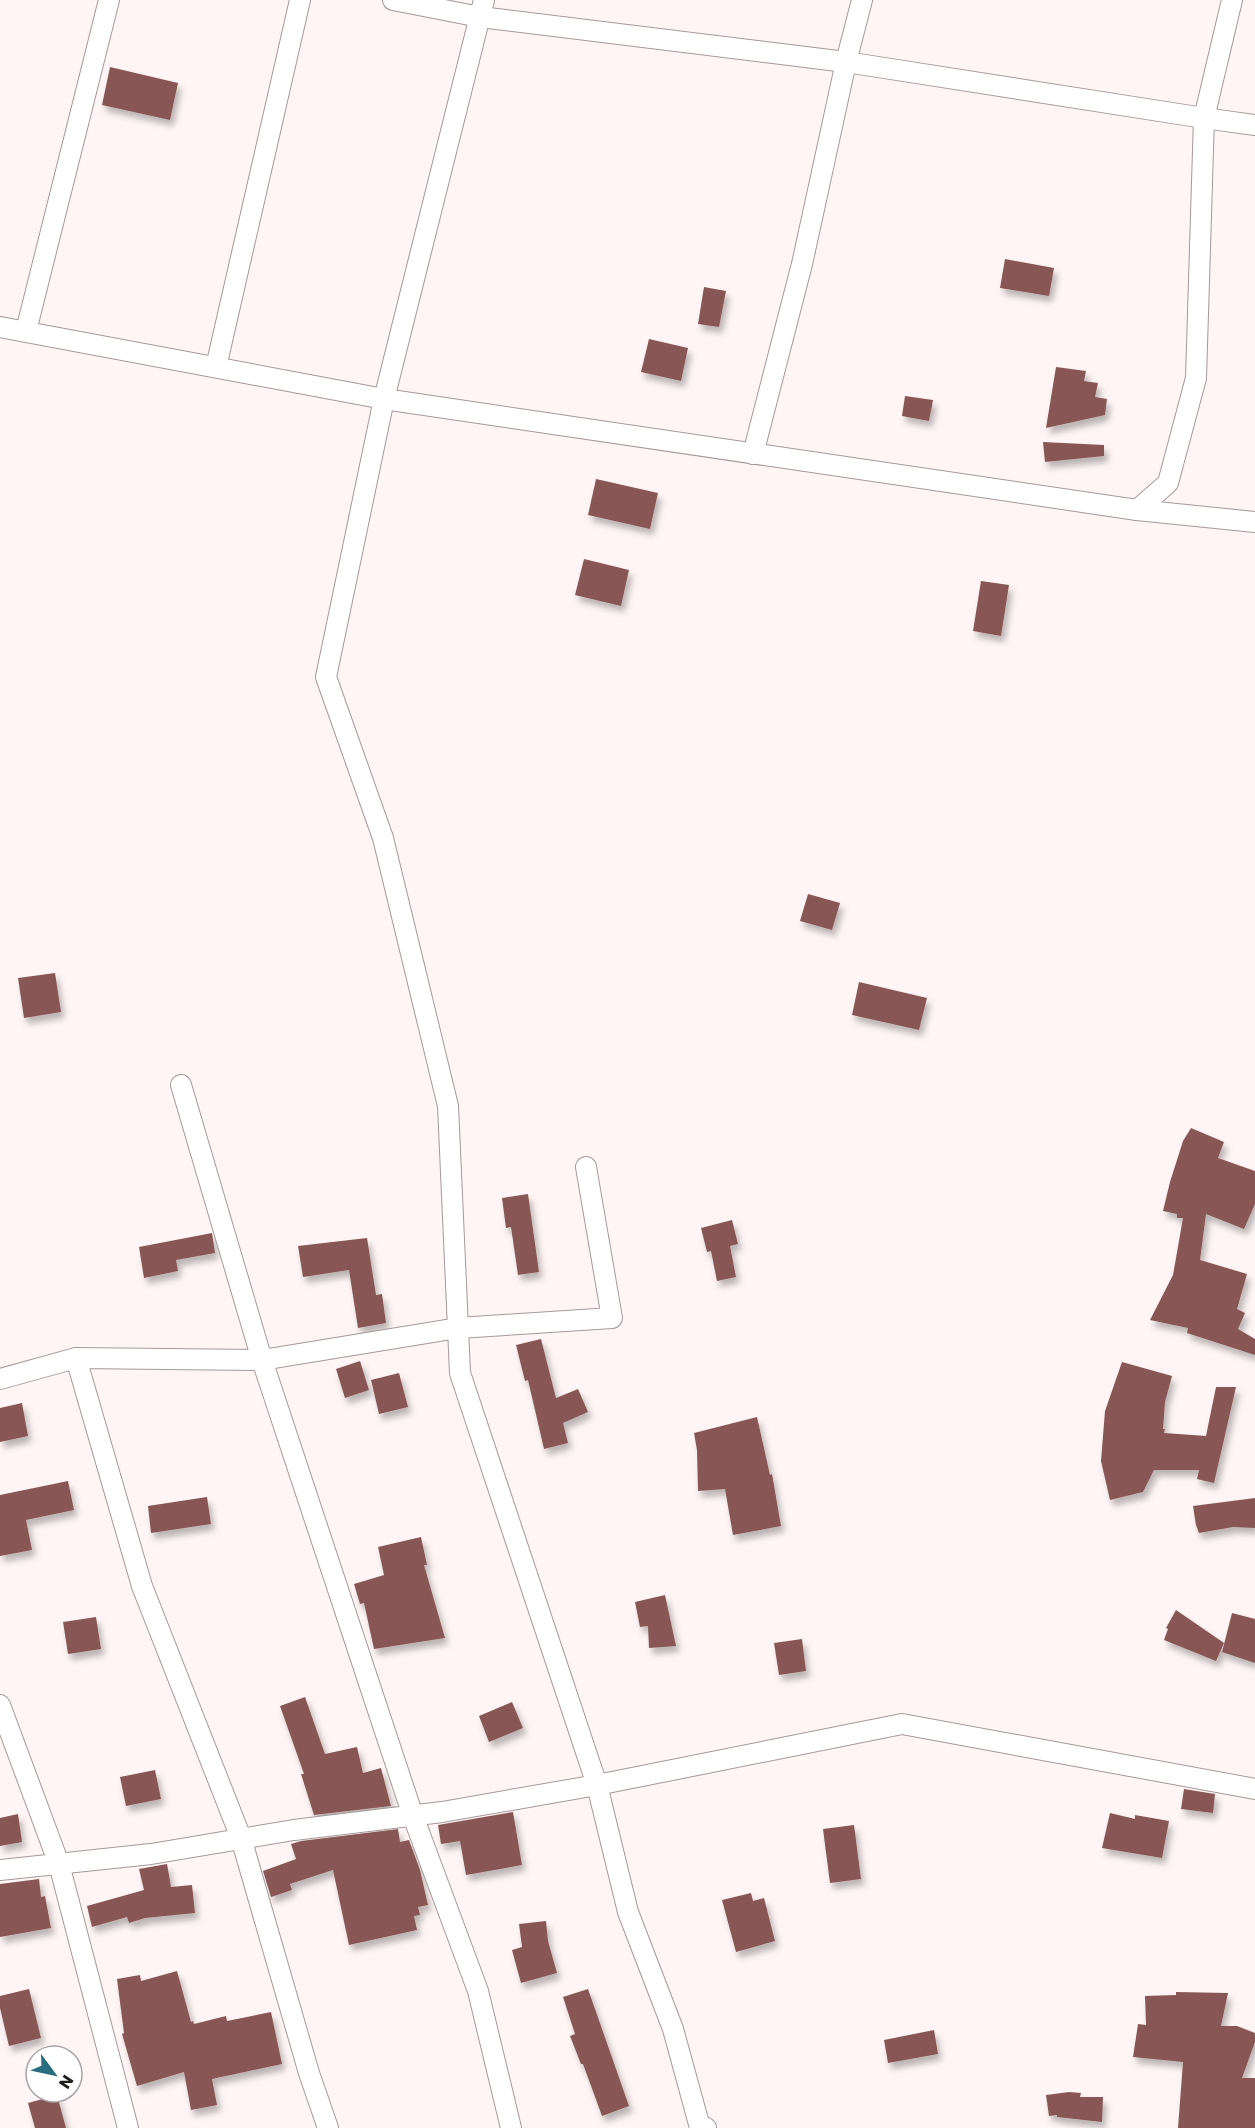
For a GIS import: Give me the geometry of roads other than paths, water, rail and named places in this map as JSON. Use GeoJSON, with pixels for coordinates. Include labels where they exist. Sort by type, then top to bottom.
{"type":"FeatureCollection","features":[{"type":"Feature","properties":{"kind":"street"},"geometry":{"type":"LineString","coordinates":[[26,331],[109,0]]}},
{"type":"Feature","properties":{"kind":"street"},"geometry":{"type":"LineString","coordinates":[[216,367],[300,0]]}},
{"type":"Feature","properties":{"kind":"street"},"geometry":{"type":"LineString","coordinates":[[393,0],[482,8],[1255,125]]}},
{"type":"Feature","properties":{"kind":"street"},"geometry":{"type":"LineString","coordinates":[[753,454],[802,264],[846,62],[862,0]]}},
{"type":"Feature","properties":{"kind":"street"},"geometry":{"type":"LineString","coordinates":[[1137,510],[1168,483],[1196,378],[1204,118],[1232,0]]}},
{"type":"Feature","properties":{"kind":"street"},"geometry":{"type":"LineString","coordinates":[[482,8],[384,399],[326,677],[383,838],[448,1106],[460,1373],[597,1785],[628,1912],[673,2029],[699,2124],[706,2128]]}},
{"type":"Feature","properties":{"kind":"street"},"geometry":{"type":"LineString","coordinates":[[0,327],[384,399],[1137,510],[1255,522]]}},
{"type":"Feature","properties":{"kind":"street"},"geometry":{"type":"LineString","coordinates":[[181,1085],[262,1360],[414,1816],[478,1991],[511,2128]]}},
{"type":"Feature","properties":{"kind":"street"},"geometry":{"type":"LineString","coordinates":[[0,1379],[76,1358],[262,1360],[458,1328],[612,1318],[586,1167]]}},
{"type":"Feature","properties":{"kind":"street"},"geometry":{"type":"LineString","coordinates":[[76,1358],[142,1587],[241,1838],[309,2073],[328,2128]]}},
{"type":"Feature","properties":{"kind":"street"},"geometry":{"type":"LineString","coordinates":[[0,1705],[59,1864],[128,2128]]}},
{"type":"Feature","properties":{"kind":"street"},"geometry":{"type":"LineString","coordinates":[[0,1870],[151,1854],[294,1830],[414,1816],[597,1785],[902,1724],[1255,1789]]}}]}
